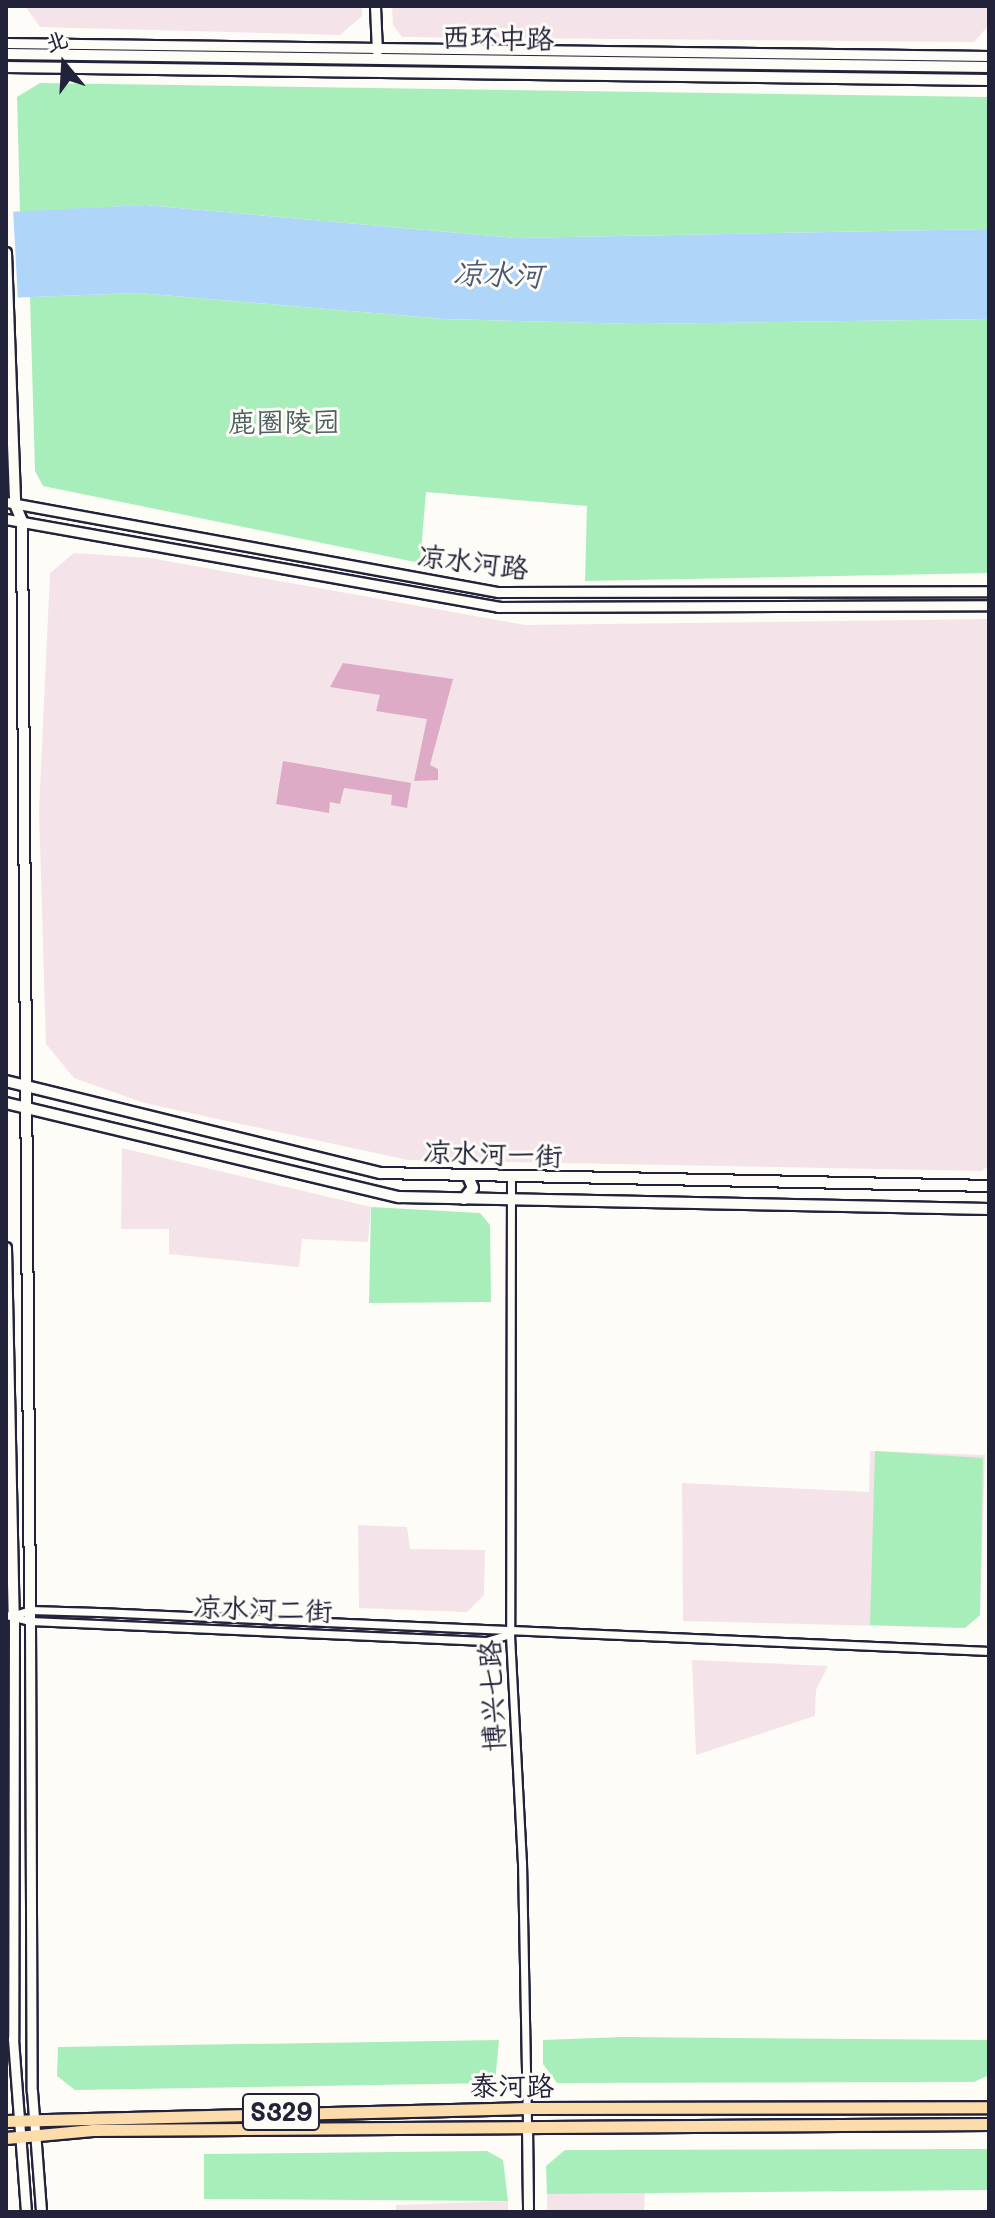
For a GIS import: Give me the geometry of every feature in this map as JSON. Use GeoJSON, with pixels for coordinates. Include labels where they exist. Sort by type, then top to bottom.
{"type":"FeatureCollection","features":[{"type":"Feature","properties":{"kind":"main road","name":"西环中路"},"geometry":{"type":"LineString","coordinates":[[6,54],[377,54],[989,67]]}},
{"type":"Feature","properties":{"kind":"main road","name":"西环中路"},"geometry":{"type":"LineString","coordinates":[[6,67],[989,80]]}},
{"type":"Feature","properties":{"kind":"main road"},"geometry":{"type":"LineString","coordinates":[[6,253],[10,503],[22,521],[22,1109],[30,1615]]}},
{"type":"Feature","properties":{"kind":"main road","name":"凉水河一街"},"geometry":{"type":"LineString","coordinates":[[6,1081],[380,1173],[989,1186]]}},
{"type":"Feature","properties":{"kind":"main road","name":"凉水河一街"},"geometry":{"type":"LineString","coordinates":[[6,1103],[370,1192],[464,1199],[989,1209]]}},
{"type":"Feature","properties":{"kind":"main road"},"geometry":{"type":"LineString","coordinates":[[464,1199],[473,1188],[468,1176]]}},
{"type":"Feature","properties":{"kind":"main road"},"geometry":{"type":"LineString","coordinates":[[6,1248],[10,1615]]}},
{"type":"Feature","properties":{"kind":"main road","name":"泰河路"},"geometry":{"type":"LineString","coordinates":[[36,2118],[526,2108],[989,2107]]}},
{"type":"Feature","properties":{"kind":"main road","name":"S329"},"geometry":{"type":"LineString","coordinates":[[12,2120],[36,2118]]}},
{"type":"Feature","properties":{"kind":"main road","name":"泰河路"},"geometry":{"type":"LineString","coordinates":[[38,2133],[527,2125],[989,2124]]}},
{"type":"Feature","properties":{"kind":"main road","name":"S329"},"geometry":{"type":"LineString","coordinates":[[6,2138],[38,2133]]}},
{"type":"Feature","properties":{"kind":"street"},"geometry":{"type":"LineString","coordinates":[[375,6],[377,54]]}},
{"type":"Feature","properties":{"kind":"street"},"geometry":{"type":"LineString","coordinates":[[6,43],[377,54],[989,56]]}},
{"type":"Feature","properties":{"kind":"street","name":"凉水河路"},"geometry":{"type":"LineString","coordinates":[[10,503],[498,592],[989,591]]}},
{"type":"Feature","properties":{"kind":"street","name":"凉水河路"},"geometry":{"type":"LineString","coordinates":[[6,519],[498,607],[989,605]]}},
{"type":"Feature","properties":{"kind":"street","name":"博兴七路"},"geometry":{"type":"LineString","coordinates":[[511,1178],[510,1635],[528,2212]]}},
{"type":"Feature","properties":{"kind":"street"},"geometry":{"type":"LineString","coordinates":[[10,1615],[12,2120],[22,2136],[26,2212]]}},
{"type":"Feature","properties":{"kind":"street","name":"凉水河二街"},"geometry":{"type":"LineString","coordinates":[[10,1615],[989,1651]]}},
{"type":"Feature","properties":{"kind":"street"},"geometry":{"type":"LineString","coordinates":[[30,1615],[36,2118],[41,2212]]}},
{"type":"Feature","properties":{"kind":"street","name":"凉水河二街"},"geometry":{"type":"LineString","coordinates":[[30,1615],[486,1641],[510,1635]]}},
{"type":"Feature","properties":{"kind":"shaded area"},"geometry":{"type":"Polygon","coordinates":[[[25,6],[362,6],[362,16],[340,35],[40,27],[25,6]]]}},
{"type":"Feature","properties":{"kind":"shaded area"},"geometry":{"type":"Polygon","coordinates":[[[392,6],[989,6],[989,25],[974,42],[402,37],[393,25],[392,6]]]}},
{"type":"Feature","properties":{"kind":"shaded area"},"geometry":{"type":"Polygon","coordinates":[[[74,553],[150,558],[525,625],[989,619],[989,1165],[982,1171],[408,1160],[144,1103],[74,1078],[46,1044],[39,810],[50,573],[74,553]]]}},
{"type":"Feature","properties":{"kind":"shaded area"},"geometry":{"type":"Polygon","coordinates":[[[122,1148],[371,1207],[368,1242],[302,1239],[299,1267],[169,1254],[169,1229],[121,1229],[122,1148]]]}},
{"type":"Feature","properties":{"kind":"shaded area"},"geometry":{"type":"Polygon","coordinates":[[[870,1451],[985,1455],[980,1615],[965,1628],[683,1621],[682,1483],[869,1492],[870,1451]]]}},
{"type":"Feature","properties":{"kind":"shaded area"},"geometry":{"type":"Polygon","coordinates":[[[358,1525],[407,1527],[410,1549],[485,1550],[484,1595],[467,1612],[359,1608],[358,1525]]]}},
{"type":"Feature","properties":{"kind":"shaded area"},"geometry":{"type":"Polygon","coordinates":[[[692,1660],[828,1666],[816,1690],[815,1716],[696,1755],[692,1660]]]}},
{"type":"Feature","properties":{"kind":"shaded area"},"geometry":{"type":"Polygon","coordinates":[[[645,2190],[644,2212],[547,2212],[547,2194],[645,2190]]]}},
{"type":"Feature","properties":{"kind":"shaded area"},"geometry":{"type":"Polygon","coordinates":[[[508,2201],[508,2212],[396,2212],[396,2205],[508,2201]]]}},
{"type":"Feature","properties":{"kind":"green space"},"geometry":{"type":"Polygon","coordinates":[[[40,83],[989,97],[989,229],[516,238],[145,205],[20,212],[17,97],[40,83]]]}},
{"type":"Feature","properties":{"kind":"green space","name":"鹿圈陵园"},"geometry":{"type":"Polygon","coordinates":[[[138,293],[444,319],[638,324],[989,319],[989,573],[585,581],[587,506],[426,492],[420,563],[43,486],[35,471],[30,297],[138,293]]]}},
{"type":"Feature","properties":{"kind":"green space"},"geometry":{"type":"Polygon","coordinates":[[[371,1207],[480,1213],[490,1225],[491,1302],[369,1303],[371,1207]]]}},
{"type":"Feature","properties":{"kind":"green space"},"geometry":{"type":"Polygon","coordinates":[[[875,1451],[983,1458],[980,1615],[965,1628],[870,1625],[875,1451]]]}},
{"type":"Feature","properties":{"kind":"green space"},"geometry":{"type":"Polygon","coordinates":[[[623,2037],[989,2040],[989,2075],[974,2082],[557,2083],[543,2064],[543,2040],[623,2037]]]}},
{"type":"Feature","properties":{"kind":"green space"},"geometry":{"type":"Polygon","coordinates":[[[499,2040],[495,2083],[75,2090],[57,2076],[58,2047],[499,2040]]]}},
{"type":"Feature","properties":{"kind":"green space"},"geometry":{"type":"Polygon","coordinates":[[[989,2149],[989,2190],[547,2194],[546,2166],[565,2150],[989,2149]]]}},
{"type":"Feature","properties":{"kind":"green space"},"geometry":{"type":"Polygon","coordinates":[[[487,2151],[503,2160],[508,2201],[204,2199],[204,2154],[487,2151]]]}},
{"type":"Feature","properties":{"kind":"water","name":"凉水河"},"geometry":{"type":"Polygon","coordinates":[[[145,205],[516,238],[989,229],[989,319],[638,324],[444,319],[138,293],[6,298],[6,212],[145,205]]]}},
{"type":"Feature","properties":{"kind":"pier"},"geometry":{"type":"Polygon","coordinates":[[[6,208],[13,208],[18,301],[6,302],[6,208]]]}},
{"type":"Feature","properties":{"kind":"building"},"geometry":{"type":"Polygon","coordinates":[[[343,663],[453,679],[430,765],[438,769],[438,780],[414,781],[427,719],[376,711],[380,695],[330,687],[343,663]]]}},
{"type":"Feature","properties":{"kind":"building"},"geometry":{"type":"Polygon","coordinates":[[[283,761],[411,783],[407,808],[391,805],[392,795],[344,788],[340,804],[330,802],[329,813],[276,804],[283,761]]]}}]}
